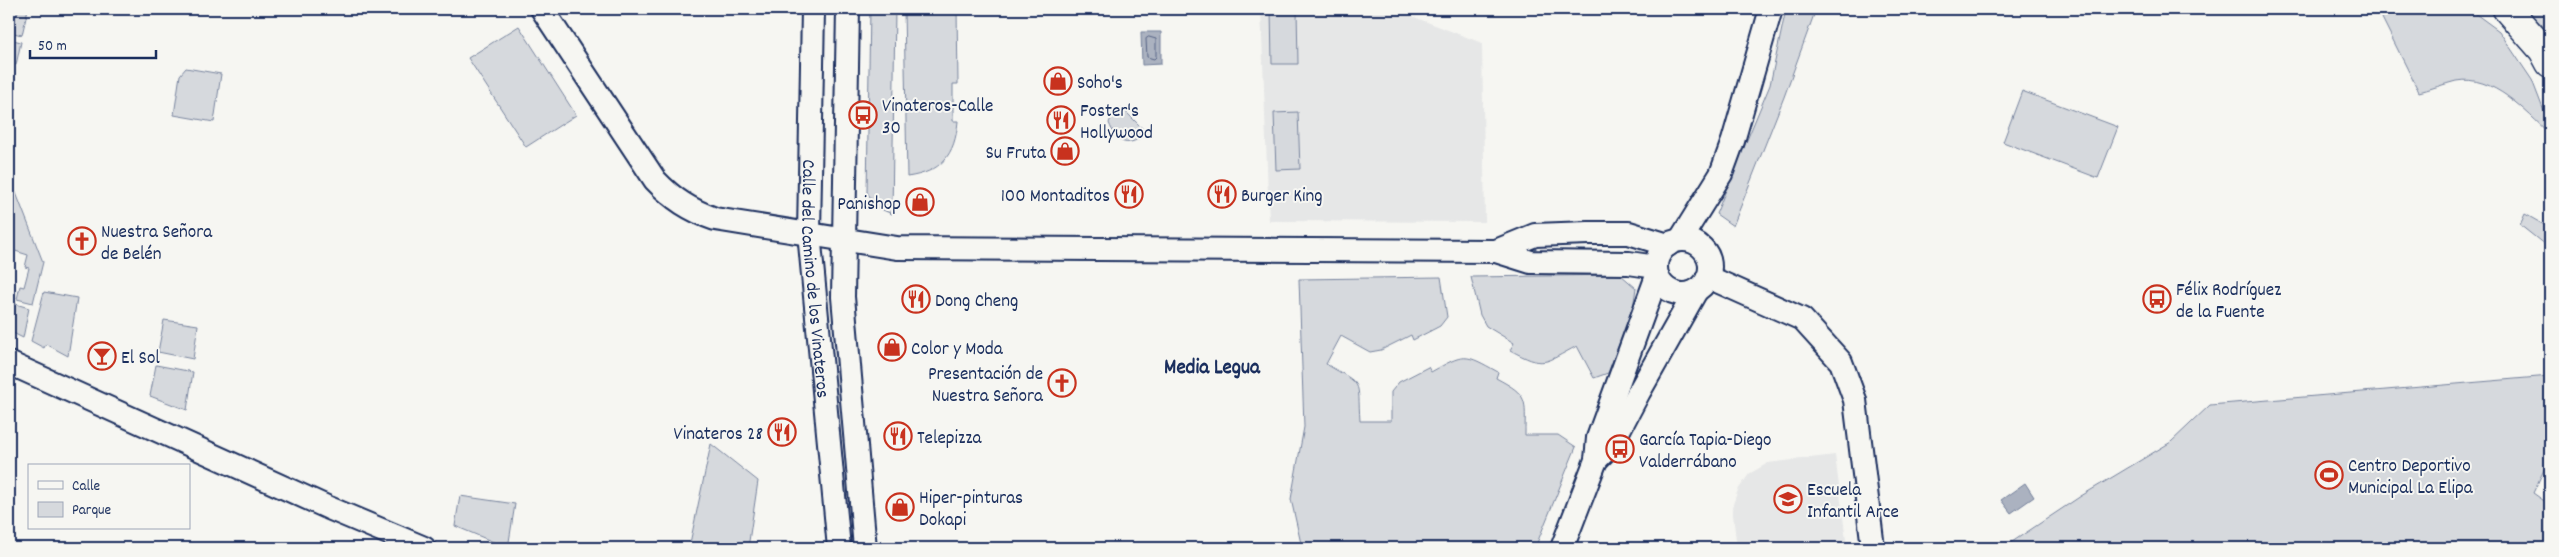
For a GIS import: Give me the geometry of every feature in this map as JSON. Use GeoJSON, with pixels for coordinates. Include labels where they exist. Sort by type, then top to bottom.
{"type":"FeatureCollection","features":[{"type":"Feature","properties":{"kind":"highway"},"geometry":{"type":"LineString","coordinates":[[2507,9],[2543,50],[2550,63]]}},
{"type":"Feature","properties":{"kind":"street"},"geometry":{"type":"LineString","coordinates":[[542,9],[650,172],[671,196],[691,210],[715,219],[897,248],[1496,251],[1531,262],[1629,264],[1657,271],[1666,288],[1676,293],[1682,294],[1702,284],[1742,292],[1802,319],[1815,336],[1841,362],[1855,400],[1873,548]]}},
{"type":"Feature","properties":{"kind":"street","name":"Calle del Camino de los Vinateros"},"geometry":{"type":"LineString","coordinates":[[813,9],[809,233],[839,548]]}},
{"type":"Feature","properties":{"kind":"street","name":"Calle del Camino de los Vinateros"},"geometry":{"type":"LineString","coordinates":[[848,9],[843,297],[865,548]]}},
{"type":"Feature","properties":{"kind":"street"},"geometry":{"type":"LineString","coordinates":[[1562,548],[1596,460],[1598,438],[1657,271],[1659,254],[1674,242],[1721,174],[1733,141],[1770,9]]}},
{"type":"Feature","properties":{"kind":"street"},"geometry":{"type":"LineString","coordinates":[[1496,251],[1535,236],[1588,233],[1629,233],[1674,242],[1697,244],[1704,250],[1708,259],[1702,284],[1638,392],[1611,445],[1596,460]]}},
{"type":"Feature","properties":{"kind":"street"},"geometry":{"type":"LineString","coordinates":[[9,363],[424,548]]}},
{"type":"Feature","properties":{"kind":"shaded area"},"geometry":{"type":"Polygon","coordinates":[[[1261,9],[1393,9],[1482,43],[1485,222],[1269,221],[1261,9]]]}},
{"type":"Feature","properties":{"kind":"shaded area","name":"Escuela Infantil Arce"},"geometry":{"type":"Polygon","coordinates":[[[1835,455],[1847,548],[1737,548],[1732,507],[1738,490],[1749,474],[1768,463],[1835,455]]]}},
{"type":"Feature","properties":{"kind":"green space"},"geometry":{"type":"Polygon","coordinates":[[[19,9],[28,9],[22,35],[9,32],[9,14],[16,16],[19,9]]]}},
{"type":"Feature","properties":{"kind":"green space"},"geometry":{"type":"Polygon","coordinates":[[[870,9],[895,9],[892,214],[876,207],[867,192],[870,9]]]}},
{"type":"Feature","properties":{"kind":"green space"},"geometry":{"type":"Polygon","coordinates":[[[904,9],[957,9],[958,84],[953,84],[953,121],[958,121],[954,144],[950,153],[937,166],[919,175],[907,177],[904,9]]]}},
{"type":"Feature","properties":{"kind":"green space"},"geometry":{"type":"Polygon","coordinates":[[[1271,9],[1297,9],[1298,64],[1272,64],[1271,9]]]}},
{"type":"Feature","properties":{"kind":"green space"},"geometry":{"type":"Polygon","coordinates":[[[1786,9],[1816,9],[1784,97],[1733,226],[1716,214],[1770,85],[1786,9]]]}},
{"type":"Feature","properties":{"kind":"green space"},"geometry":{"type":"Polygon","coordinates":[[[2374,9],[2469,9],[2499,31],[2532,80],[2550,127],[2550,134],[2508,97],[2483,83],[2470,80],[2456,81],[2419,92],[2378,10],[2374,9]]]}},
{"type":"Feature","properties":{"kind":"green space"},"geometry":{"type":"Polygon","coordinates":[[[2524,9],[2550,9],[2550,32],[2524,9]]]}},
{"type":"Feature","properties":{"kind":"green space"},"geometry":{"type":"Polygon","coordinates":[[[519,26],[576,115],[526,147],[468,58],[519,26]]]}},
{"type":"Feature","properties":{"kind":"green space"},"geometry":{"type":"Polygon","coordinates":[[[9,39],[21,42],[16,65],[9,63],[9,39]]]}},
{"type":"Feature","properties":{"kind":"green space"},"geometry":{"type":"Polygon","coordinates":[[[186,68],[221,74],[214,122],[174,115],[180,75],[186,68]]]}},
{"type":"Feature","properties":{"kind":"green space"},"geometry":{"type":"Polygon","coordinates":[[[2022,91],[2118,127],[2098,178],[2003,142],[2022,91]]]}},
{"type":"Feature","properties":{"kind":"green space"},"geometry":{"type":"Polygon","coordinates":[[[1123,109],[1143,129],[1143,136],[1132,142],[1123,142],[1119,139],[1109,123],[1114,113],[1123,109]]]}},
{"type":"Feature","properties":{"kind":"green space"},"geometry":{"type":"Polygon","coordinates":[[[1298,112],[1300,169],[1276,170],[1274,113],[1298,112]]]}},
{"type":"Feature","properties":{"kind":"green space"},"geometry":{"type":"Polygon","coordinates":[[[9,175],[43,262],[33,303],[17,299],[20,286],[24,287],[29,268],[25,267],[28,255],[9,249],[9,175]]]}},
{"type":"Feature","properties":{"kind":"green space"},"geometry":{"type":"Polygon","coordinates":[[[2525,214],[2546,226],[2550,220],[2550,249],[2520,225],[2525,214]]]}},
{"type":"Feature","properties":{"kind":"green space"},"geometry":{"type":"Polygon","coordinates":[[[1621,275],[1636,288],[1633,308],[1608,373],[1594,378],[1577,346],[1544,362],[1531,360],[1510,350],[1514,343],[1486,326],[1480,315],[1471,277],[1621,275]]]}},
{"type":"Feature","properties":{"kind":"green space"},"geometry":{"type":"Polygon","coordinates":[[[1441,277],[1447,317],[1440,326],[1413,340],[1411,335],[1381,350],[1370,352],[1341,336],[1326,364],[1353,381],[1356,385],[1359,397],[1360,421],[1391,421],[1391,392],[1399,382],[1428,367],[1431,372],[1451,361],[1465,358],[1478,361],[1498,372],[1496,378],[1515,389],[1523,400],[1525,406],[1525,435],[1558,435],[1576,447],[1535,548],[1302,548],[1291,499],[1304,427],[1299,279],[1441,277]]]}},
{"type":"Feature","properties":{"kind":"green space"},"geometry":{"type":"Polygon","coordinates":[[[44,292],[77,298],[68,356],[46,344],[44,348],[31,341],[44,292]]]}},
{"type":"Feature","properties":{"kind":"green space"},"geometry":{"type":"Polygon","coordinates":[[[9,302],[29,308],[23,338],[9,331],[9,302]]]}},
{"type":"Feature","properties":{"kind":"green space"},"geometry":{"type":"Polygon","coordinates":[[[164,320],[198,325],[193,359],[158,352],[164,320]]]}},
{"type":"Feature","properties":{"kind":"green space"},"geometry":{"type":"Polygon","coordinates":[[[156,365],[193,372],[187,410],[150,396],[156,365]]]}},
{"type":"Feature","properties":{"kind":"green space","name":"Centro Deportivo Municipal La Elipa"},"geometry":{"type":"Polygon","coordinates":[[[2550,376],[2550,457],[2533,493],[2550,505],[2550,548],[2003,548],[2081,496],[2171,442],[2210,405],[2550,376]]]}},
{"type":"Feature","properties":{"kind":"green space"},"geometry":{"type":"Polygon","coordinates":[[[711,444],[758,481],[748,548],[689,548],[711,444]]]}},
{"type":"Feature","properties":{"kind":"green space"},"geometry":{"type":"Polygon","coordinates":[[[460,496],[515,504],[508,548],[455,526],[460,496]]]}},
{"type":"Feature","properties":{"kind":"water"},"geometry":{"type":"Polygon","coordinates":[[[1141,32],[1161,32],[1161,64],[1142,65],[1141,32]]]}},
{"type":"Feature","properties":{"kind":"water"},"geometry":{"type":"Polygon","coordinates":[[[2025,483],[2034,497],[2011,513],[2001,500],[2025,483]]]}},
{"type":"Feature","properties":{"kind":"place","name":"Soho's"},"geometry":{"type":"Point","coordinates":[1058,81]}},
{"type":"Feature","properties":{"kind":"place","name":"Vinateros-Calle 30"},"geometry":{"type":"Point","coordinates":[863,115]}},
{"type":"Feature","properties":{"kind":"place","name":"Foster's Hollywood"},"geometry":{"type":"Point","coordinates":[1061,120]}},
{"type":"Feature","properties":{"kind":"place","name":"Su Fruta"},"geometry":{"type":"Point","coordinates":[1065,151]}},
{"type":"Feature","properties":{"kind":"place","name":"100 Montaditos"},"geometry":{"type":"Point","coordinates":[1129,194]}},
{"type":"Feature","properties":{"kind":"place","name":"Burger King"},"geometry":{"type":"Point","coordinates":[1222,194]}},
{"type":"Feature","properties":{"kind":"place","name":"Panishop"},"geometry":{"type":"Point","coordinates":[920,202]}},
{"type":"Feature","properties":{"kind":"place","name":"Nuestra Señora de Belén"},"geometry":{"type":"Point","coordinates":[82,241]}},
{"type":"Feature","properties":{"kind":"place","name":"Dong Cheng"},"geometry":{"type":"Point","coordinates":[916,299]}},
{"type":"Feature","properties":{"kind":"place","name":"Félix Rodríguez de la Fuente"},"geometry":{"type":"Point","coordinates":[2157,299]}},
{"type":"Feature","properties":{"kind":"place","name":"Color y Moda"},"geometry":{"type":"Point","coordinates":[892,347]}},
{"type":"Feature","properties":{"kind":"place","name":"El Sol"},"geometry":{"type":"Point","coordinates":[102,356]}},
{"type":"Feature","properties":{"kind":"place","name":"Presentación de Nuestra Señora"},"geometry":{"type":"Point","coordinates":[1062,383]}},
{"type":"Feature","properties":{"kind":"place","name":"Vinateros 28"},"geometry":{"type":"Point","coordinates":[782,432]}},
{"type":"Feature","properties":{"kind":"place","name":"Telepizza"},"geometry":{"type":"Point","coordinates":[898,436]}},
{"type":"Feature","properties":{"kind":"place","name":"García Tapia-Diego Valderrábano"},"geometry":{"type":"Point","coordinates":[1620,449]}},
{"type":"Feature","properties":{"kind":"place","name":"Centro Deportivo Municipal La Elipa"},"geometry":{"type":"Point","coordinates":[2329,475]}},
{"type":"Feature","properties":{"kind":"place","name":"Escuela Infantil Arce"},"geometry":{"type":"Point","coordinates":[1788,499]}},
{"type":"Feature","properties":{"kind":"place","name":"Hiper-pinturas Dokapi"},"geometry":{"type":"Point","coordinates":[900,507]}},
{"type":"Feature","properties":{"kind":"district","name":"Media Legua"},"geometry":{"type":"Point","coordinates":[1212,366]}}]}
